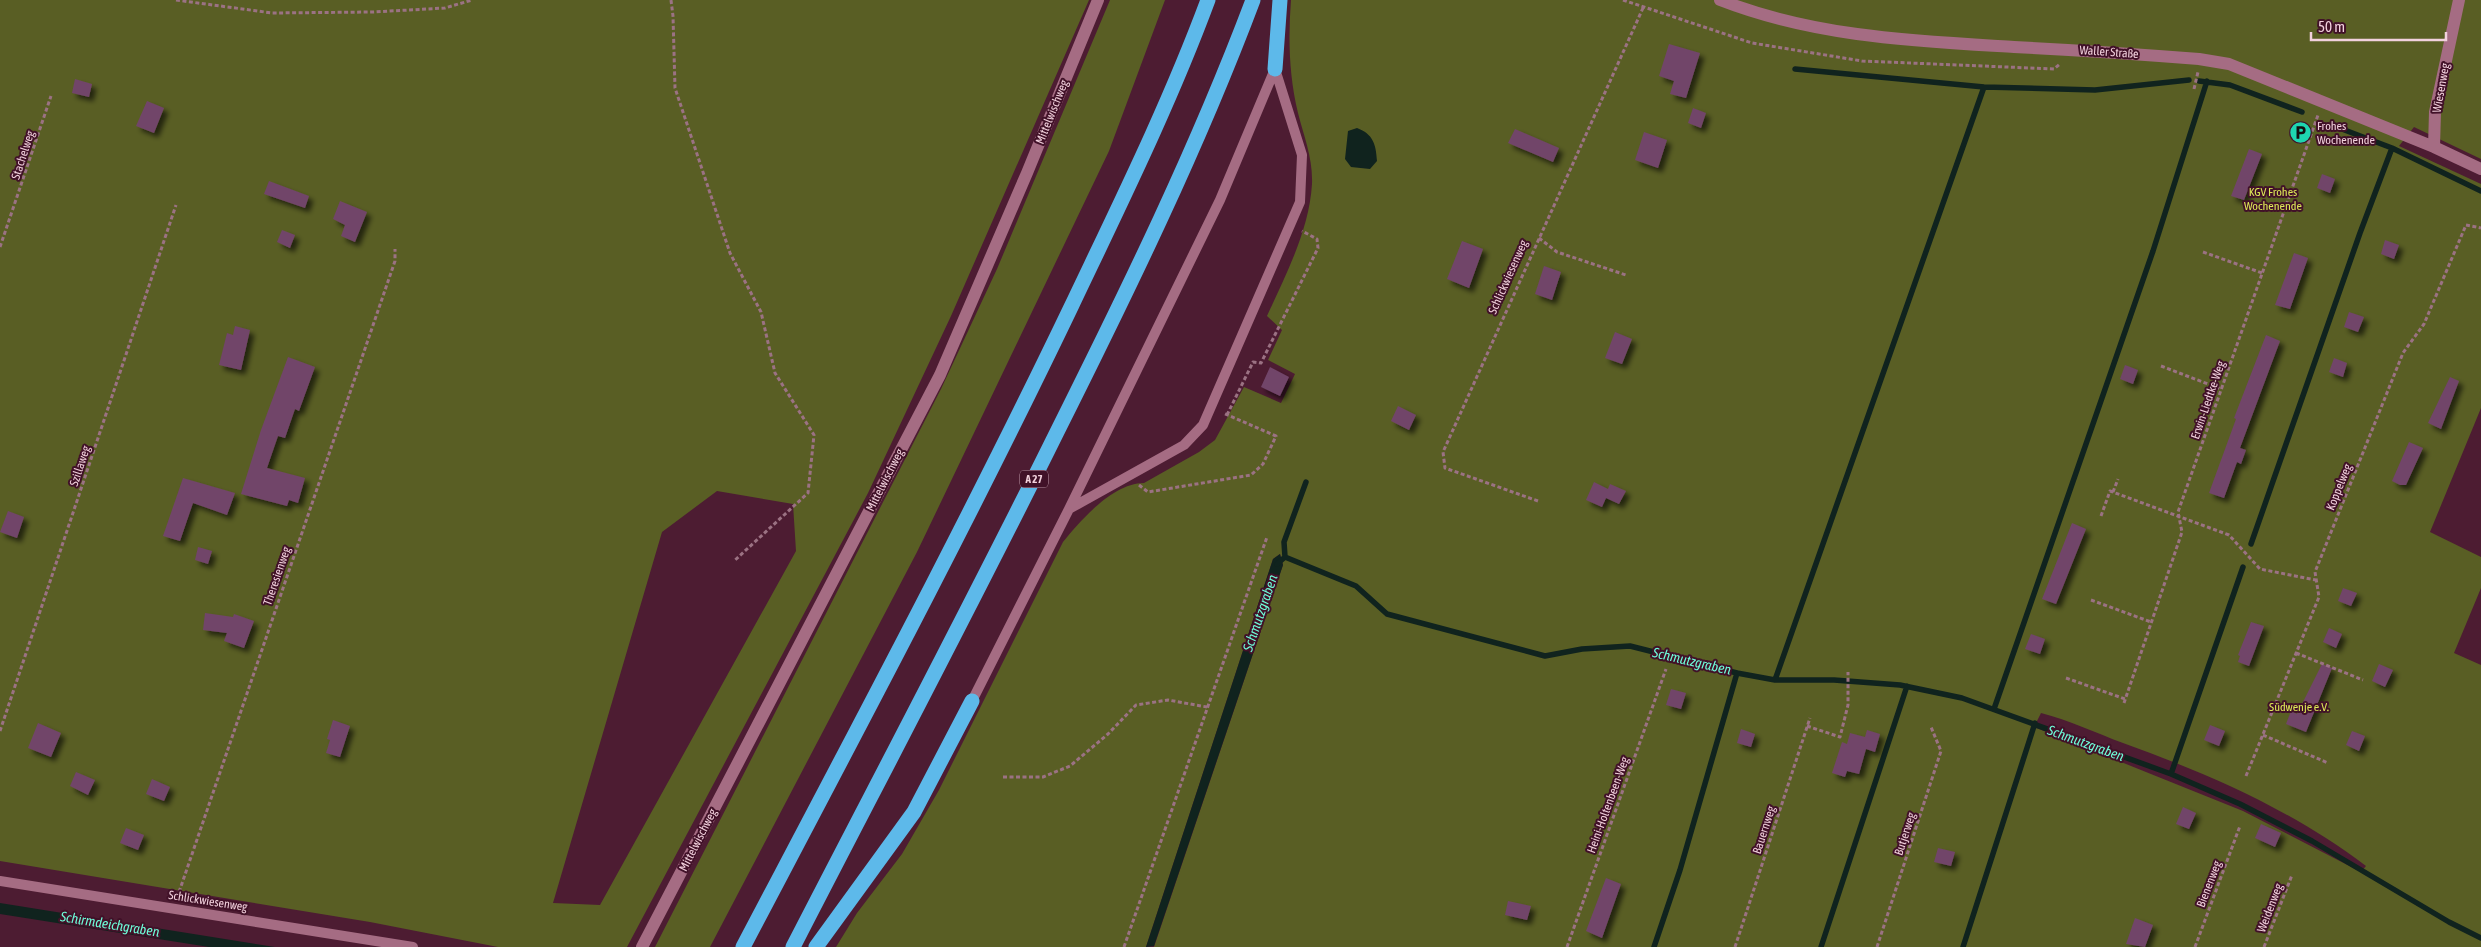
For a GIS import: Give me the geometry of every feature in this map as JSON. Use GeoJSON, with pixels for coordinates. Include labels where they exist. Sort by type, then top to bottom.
{"type":"FeatureCollection","features":[{"type":"Feature","properties":{"kind":"highway"},"geometry":{"type":"LineString","coordinates":[[743,947],[977,500],[1130,187],[1208,0]]}},
{"type":"Feature","properties":{"kind":"highway","name":"A 27"},"geometry":{"type":"LineString","coordinates":[[793,947],[990,566],[1112,321],[1202,128],[1254,0]]}},
{"type":"Feature","properties":{"kind":"highway"},"geometry":{"type":"LineString","coordinates":[[1275,69],[1280,0]]}},
{"type":"Feature","properties":{"kind":"highway"},"geometry":{"type":"LineString","coordinates":[[816,947],[914,812],[972,701]]}},
{"type":"Feature","properties":{"kind":"street","name":"Mittelwischweg"},"geometry":{"type":"LineString","coordinates":[[642,947],[940,375],[1027,173],[1098,0]]}},
{"type":"Feature","properties":{"kind":"street","name":"Waller Straße"},"geometry":{"type":"LineString","coordinates":[[1720,0],[1791,24],[1855,35],[1917,42],[2199,59],[2229,64],[2481,169]]}},
{"type":"Feature","properties":{"kind":"street","name":"Wiesenweg"},"geometry":{"type":"LineString","coordinates":[[2434,148],[2435,112],[2459,0]]}},
{"type":"Feature","properties":{"kind":"lane"},"geometry":{"type":"LineString","coordinates":[[1069,510],[1184,445],[1203,425],[1300,202],[1302,155],[1275,69]]}},
{"type":"Feature","properties":{"kind":"lane"},"geometry":{"type":"LineString","coordinates":[[972,701],[1069,510],[1220,200],[1275,69]]}},
{"type":"Feature","properties":{"kind":"lane","name":"Schlickwiesenweg"},"geometry":{"type":"LineString","coordinates":[[0,881],[413,947]]}},
{"type":"Feature","properties":{"kind":"path"},"geometry":{"type":"LineString","coordinates":[[176,0],[272,13],[373,12],[445,8],[472,0]]}},
{"type":"Feature","properties":{"kind":"path"},"geometry":{"type":"LineString","coordinates":[[671,0],[675,88],[730,253],[761,312],[775,373],[814,436],[808,492],[734,561]]}},
{"type":"Feature","properties":{"kind":"path","name":"Schlickwiesenweg"},"geometry":{"type":"LineString","coordinates":[[1538,501],[1446,468],[1443,452],[1643,8]]}},
{"type":"Feature","properties":{"kind":"path","name":"Stachelweg"},"geometry":{"type":"LineString","coordinates":[[0,247],[31,160],[51,96]]}},
{"type":"Feature","properties":{"kind":"path","name":"Erwin-Liedtke-Weg"},"geometry":{"type":"LineString","coordinates":[[2066,678],[2124,701],[2182,532],[2178,512],[2322,104]]}},
{"type":"Feature","properties":{"kind":"path","name":"Szillaweg"},"geometry":{"type":"LineString","coordinates":[[0,732],[176,205]]}},
{"type":"Feature","properties":{"kind":"path"},"geometry":{"type":"LineString","coordinates":[[1227,415],[1253,362],[1261,363],[1318,248],[1317,239],[1290,225]]}},
{"type":"Feature","properties":{"kind":"path","name":"Koppelweg"},"geometry":{"type":"LineString","coordinates":[[2246,776],[2319,597],[2315,572],[2403,353],[2424,324],[2466,225],[2481,228]]}},
{"type":"Feature","properties":{"kind":"path"},"geometry":{"type":"LineString","coordinates":[[1539,238],[1557,252],[1626,275]]}},
{"type":"Feature","properties":{"kind":"path","name":"Theresienweg"},"geometry":{"type":"LineString","coordinates":[[173,908],[395,261],[395,250]]}},
{"type":"Feature","properties":{"kind":"path"},"geometry":{"type":"LineString","coordinates":[[2203,252],[2262,274]]}},
{"type":"Feature","properties":{"kind":"path"},"geometry":{"type":"LineString","coordinates":[[2161,366],[2221,389]]}},
{"type":"Feature","properties":{"kind":"path"},"geometry":{"type":"LineString","coordinates":[[1135,472],[1140,488],[1148,492],[1251,475],[1263,464],[1276,436],[1211,407]]}},
{"type":"Feature","properties":{"kind":"path"},"geometry":{"type":"LineString","coordinates":[[2113,492],[2118,479]]}},
{"type":"Feature","properties":{"kind":"path"},"geometry":{"type":"LineString","coordinates":[[2101,516],[2110,491],[2229,535],[2260,569],[2316,580]]}},
{"type":"Feature","properties":{"kind":"path"},"geometry":{"type":"LineString","coordinates":[[1124,947],[1267,537]]}},
{"type":"Feature","properties":{"kind":"path"},"geometry":{"type":"LineString","coordinates":[[2091,600],[2151,622]]}},
{"type":"Feature","properties":{"kind":"path"},"geometry":{"type":"LineString","coordinates":[[2296,653],[2363,680]]}},
{"type":"Feature","properties":{"kind":"path","name":"Heini-Holtenbeen-Weg"},"geometry":{"type":"LineString","coordinates":[[1566,947],[1666,669]]}},
{"type":"Feature","properties":{"kind":"path"},"geometry":{"type":"LineString","coordinates":[[1807,726],[1840,738],[1848,706],[1848,672]]}},
{"type":"Feature","properties":{"kind":"path"},"geometry":{"type":"LineString","coordinates":[[1003,777],[1043,777],[1070,766],[1108,734],[1136,705],[1168,700],[1207,707]]}},
{"type":"Feature","properties":{"kind":"path","name":"Bauernweg"},"geometry":{"type":"LineString","coordinates":[[1735,947],[1810,718]]}},
{"type":"Feature","properties":{"kind":"path","name":"Butjerweg"},"geometry":{"type":"LineString","coordinates":[[1877,947],[1941,751],[1931,727]]}},
{"type":"Feature","properties":{"kind":"path"},"geometry":{"type":"LineString","coordinates":[[2262,735],[2328,763]]}},
{"type":"Feature","properties":{"kind":"path","name":"Bienenweg"},"geometry":{"type":"LineString","coordinates":[[2194,947],[2240,826]]}},
{"type":"Feature","properties":{"kind":"path","name":"Weidenweg"},"geometry":{"type":"LineString","coordinates":[[2264,947],[2292,875]]}},
{"type":"Feature","properties":{"kind":"green space"},"geometry":{"type":"Polygon","coordinates":[[[0,0],[1089,0],[951,316],[868,493],[627,947],[498,947],[370,922],[0,861],[0,0]],[[717,491],[662,532],[553,903],[600,905],[796,551],[793,504],[717,491]]]}},
{"type":"Feature","properties":{"kind":"green space"},"geometry":{"type":"Polygon","coordinates":[[[1110,0],[1165,0],[1109,151],[917,552],[710,947],[655,947],[941,389],[997,269],[1110,0]]]}},
{"type":"Feature","properties":{"kind":"green space"},"geometry":{"type":"Polygon","coordinates":[[[1291,0],[2481,0],[2481,159],[2414,127],[2399,146],[2481,184],[2481,408],[2430,532],[2481,557],[2481,588],[2454,653],[2481,665],[2481,947],[1154,947],[1283,565],[1280,554],[1273,559],[1146,947],[836,947],[857,913],[902,854],[939,790],[1063,542],[1088,514],[1109,496],[1121,489],[1144,483],[1199,452],[1215,440],[1244,387],[1281,403],[1295,374],[1268,360],[1282,330],[1267,316],[1296,252],[1306,219],[1312,184],[1310,156],[1298,113],[1293,85],[1290,57],[1291,0]],[[2041,713],[2034,727],[2243,811],[2361,872],[2366,866],[2309,828],[2249,795],[2187,767],[2041,713]]]}},
{"type":"Feature","properties":{"kind":"water"},"geometry":{"type":"Polygon","coordinates":[[[1357,128],[1367,133],[1373,140],[1377,161],[1370,169],[1351,167],[1345,159],[1348,131],[1357,128]]]}},
{"type":"Feature","properties":{"kind":"water"},"geometry":{"type":"Polygon","coordinates":[[[1280,554],[1283,565],[1154,946],[1146,947],[1273,559],[1280,554]]]}},
{"type":"Feature","properties":{"kind":"water","name":"Schirmdeichgraben"},"geometry":{"type":"Polygon","coordinates":[[[0,903],[275,947],[209,947],[0,914],[0,903]]]}},
{"type":"Feature","properties":{"kind":"building"},"geometry":{"type":"Polygon","coordinates":[[[1669,44],[1700,53],[1686,98],[1670,94],[1674,81],[1659,76],[1669,44]]]}},
{"type":"Feature","properties":{"kind":"building"},"geometry":{"type":"Polygon","coordinates":[[[75,79],[92,84],[89,97],[72,93],[75,79]]]}},
{"type":"Feature","properties":{"kind":"building"},"geometry":{"type":"Polygon","coordinates":[[[147,101],[164,108],[154,133],[136,126],[147,101]]]}},
{"type":"Feature","properties":{"kind":"building"},"geometry":{"type":"Polygon","coordinates":[[[1693,108],[1706,113],[1701,128],[1688,123],[1693,108]]]}},
{"type":"Feature","properties":{"kind":"building"},"geometry":{"type":"Polygon","coordinates":[[[1515,129],[1559,148],[1553,162],[1508,143],[1515,129]]]}},
{"type":"Feature","properties":{"kind":"building"},"geometry":{"type":"Polygon","coordinates":[[[1644,132],[1667,140],[1658,168],[1635,160],[1644,132]]]}},
{"type":"Feature","properties":{"kind":"building"},"geometry":{"type":"Polygon","coordinates":[[[2249,149],[2262,154],[2244,200],[2231,196],[2249,149]]]}},
{"type":"Feature","properties":{"kind":"building"},"geometry":{"type":"Polygon","coordinates":[[[2322,174],[2335,179],[2330,193],[2317,188],[2322,174]]]}},
{"type":"Feature","properties":{"kind":"building"},"geometry":{"type":"Polygon","coordinates":[[[269,181],[309,196],[305,208],[264,194],[269,181]]]}},
{"type":"Feature","properties":{"kind":"building"},"geometry":{"type":"Polygon","coordinates":[[[340,201],[367,212],[355,242],[341,236],[345,225],[333,219],[340,201]]]}},
{"type":"Feature","properties":{"kind":"building"},"geometry":{"type":"Polygon","coordinates":[[[282,230],[295,235],[290,248],[277,242],[282,230]]]}},
{"type":"Feature","properties":{"kind":"building"},"geometry":{"type":"Polygon","coordinates":[[[2385,240],[2399,245],[2394,259],[2381,254],[2385,240]]]}},
{"type":"Feature","properties":{"kind":"building"},"geometry":{"type":"Polygon","coordinates":[[[1462,241],[1483,249],[1469,288],[1447,279],[1462,241]]]}},
{"type":"Feature","properties":{"kind":"building"},"geometry":{"type":"Polygon","coordinates":[[[2294,253],[2308,258],[2290,309],[2275,305],[2294,253]]]}},
{"type":"Feature","properties":{"kind":"building"},"geometry":{"type":"Polygon","coordinates":[[[1544,266],[1561,272],[1552,300],[1535,294],[1544,266]]]}},
{"type":"Feature","properties":{"kind":"building"},"geometry":{"type":"Polygon","coordinates":[[[2349,312],[2364,317],[2358,332],[2344,327],[2349,312]]]}},
{"type":"Feature","properties":{"kind":"building"},"geometry":{"type":"Polygon","coordinates":[[[235,326],[250,330],[241,370],[219,365],[227,333],[233,335],[235,326]]]}},
{"type":"Feature","properties":{"kind":"building"},"geometry":{"type":"Polygon","coordinates":[[[1615,332],[1632,339],[1622,364],[1605,358],[1615,332]]]}},
{"type":"Feature","properties":{"kind":"building"},"geometry":{"type":"Polygon","coordinates":[[[2266,335],[2280,341],[2240,448],[2246,450],[2241,464],[2237,462],[2224,498],[2209,493],[2236,419],[2234,418],[2266,335]]]}},
{"type":"Feature","properties":{"kind":"building"},"geometry":{"type":"Polygon","coordinates":[[[288,357],[315,367],[299,411],[295,409],[285,438],[278,436],[267,468],[305,478],[298,503],[289,500],[287,506],[241,494],[261,430],[288,357]]]}},
{"type":"Feature","properties":{"kind":"building"},"geometry":{"type":"Polygon","coordinates":[[[2334,358],[2347,363],[2343,377],[2329,372],[2334,358]]]}},
{"type":"Feature","properties":{"kind":"building"},"geometry":{"type":"Polygon","coordinates":[[[2125,365],[2138,370],[2133,384],[2120,379],[2125,365]]]}},
{"type":"Feature","properties":{"kind":"building"},"geometry":{"type":"Polygon","coordinates":[[[1270,367],[1289,377],[1280,396],[1261,387],[1270,367]]]}},
{"type":"Feature","properties":{"kind":"building"},"geometry":{"type":"Polygon","coordinates":[[[2450,377],[2459,381],[2441,429],[2428,423],[2450,377]]]}},
{"type":"Feature","properties":{"kind":"building"},"geometry":{"type":"Polygon","coordinates":[[[1398,406],[1416,415],[1409,430],[1391,421],[1398,406]]]}},
{"type":"Feature","properties":{"kind":"building"},"geometry":{"type":"Polygon","coordinates":[[[2409,442],[2423,448],[2406,485],[2400,485],[2392,481],[2409,442]]]}},
{"type":"Feature","properties":{"kind":"building"},"geometry":{"type":"Polygon","coordinates":[[[183,478],[235,493],[227,515],[193,503],[180,541],[163,536],[183,478]]]}},
{"type":"Feature","properties":{"kind":"building"},"geometry":{"type":"Polygon","coordinates":[[[1594,482],[1608,489],[1610,484],[1626,491],[1619,504],[1606,498],[1602,507],[1586,500],[1594,482]]]}},
{"type":"Feature","properties":{"kind":"building"},"geometry":{"type":"Polygon","coordinates":[[[8,511],[24,517],[17,538],[0,532],[8,511]]]}},
{"type":"Feature","properties":{"kind":"building"},"geometry":{"type":"Polygon","coordinates":[[[2072,523],[2086,529],[2056,604],[2042,599],[2072,523]]]}},
{"type":"Feature","properties":{"kind":"building"},"geometry":{"type":"Polygon","coordinates":[[[198,547],[212,551],[208,564],[195,560],[198,547]]]}},
{"type":"Feature","properties":{"kind":"building"},"geometry":{"type":"Polygon","coordinates":[[[2343,588],[2357,593],[2351,606],[2338,601],[2343,588]]]}},
{"type":"Feature","properties":{"kind":"building"},"geometry":{"type":"Polygon","coordinates":[[[205,613],[233,617],[234,614],[254,621],[244,648],[224,641],[227,633],[203,630],[205,613]]]}},
{"type":"Feature","properties":{"kind":"building"},"geometry":{"type":"Polygon","coordinates":[[[2251,622],[2264,626],[2249,666],[2238,662],[2240,656],[2238,655],[2251,622]]]}},
{"type":"Feature","properties":{"kind":"building"},"geometry":{"type":"Polygon","coordinates":[[[2329,628],[2342,634],[2336,648],[2323,642],[2329,628]]]}},
{"type":"Feature","properties":{"kind":"building"},"geometry":{"type":"Polygon","coordinates":[[[2031,634],[2045,639],[2040,654],[2025,649],[2031,634]]]}},
{"type":"Feature","properties":{"kind":"building"},"geometry":{"type":"Polygon","coordinates":[[[2322,664],[2332,668],[2306,732],[2286,724],[2291,711],[2297,714],[2322,664]]]}},
{"type":"Feature","properties":{"kind":"building"},"geometry":{"type":"Polygon","coordinates":[[[2379,664],[2393,670],[2385,687],[2372,681],[2379,664]]]}},
{"type":"Feature","properties":{"kind":"building"},"geometry":{"type":"Polygon","coordinates":[[[1671,689],[1686,693],[1681,709],[1666,705],[1671,689]]]}},
{"type":"Feature","properties":{"kind":"building"},"geometry":{"type":"Polygon","coordinates":[[[333,720],[350,726],[340,757],[326,753],[330,740],[327,739],[333,720]]]}},
{"type":"Feature","properties":{"kind":"building"},"geometry":{"type":"Polygon","coordinates":[[[38,723],[61,733],[51,757],[28,748],[38,723]]]}},
{"type":"Feature","properties":{"kind":"building"},"geometry":{"type":"Polygon","coordinates":[[[2210,725],[2225,731],[2219,746],[2204,740],[2210,725]]]}},
{"type":"Feature","properties":{"kind":"building"},"geometry":{"type":"Polygon","coordinates":[[[1741,729],[1755,734],[1751,747],[1737,743],[1741,729]]]}},
{"type":"Feature","properties":{"kind":"building"},"geometry":{"type":"Polygon","coordinates":[[[1867,730],[1880,734],[1875,752],[1866,749],[1859,774],[1847,771],[1845,777],[1832,773],[1842,742],[1847,744],[1850,733],[1865,737],[1867,730]]]}},
{"type":"Feature","properties":{"kind":"building"},"geometry":{"type":"Polygon","coordinates":[[[2352,731],[2365,736],[2359,751],[2346,745],[2352,731]]]}},
{"type":"Feature","properties":{"kind":"building"},"geometry":{"type":"Polygon","coordinates":[[[76,772],[95,780],[88,795],[70,786],[76,772]]]}},
{"type":"Feature","properties":{"kind":"building"},"geometry":{"type":"Polygon","coordinates":[[[152,779],[170,787],[164,801],[146,794],[152,779]]]}},
{"type":"Feature","properties":{"kind":"building"},"geometry":{"type":"Polygon","coordinates":[[[2183,807],[2196,813],[2189,829],[2176,824],[2183,807]]]}},
{"type":"Feature","properties":{"kind":"building"},"geometry":{"type":"Polygon","coordinates":[[[2261,824],[2281,833],[2275,847],[2255,838],[2261,824]]]}},
{"type":"Feature","properties":{"kind":"building"},"geometry":{"type":"Polygon","coordinates":[[[126,828],[144,835],[138,850],[120,843],[126,828]]]}},
{"type":"Feature","properties":{"kind":"building"},"geometry":{"type":"Polygon","coordinates":[[[1938,848],[1955,852],[1951,866],[1934,862],[1938,848]]]}},
{"type":"Feature","properties":{"kind":"building"},"geometry":{"type":"Polygon","coordinates":[[[1606,878],[1621,884],[1602,938],[1586,931],[1606,878]]]}},
{"type":"Feature","properties":{"kind":"building"},"geometry":{"type":"Polygon","coordinates":[[[1508,901],[1531,906],[1527,920],[1505,915],[1508,901]]]}},
{"type":"Feature","properties":{"kind":"building"},"geometry":{"type":"Polygon","coordinates":[[[2135,918],[2153,925],[2145,947],[2126,944],[2135,918]]]}},
{"type":"Feature","properties":{"kind":"waterway"},"geometry":{"type":"LineString","coordinates":[[1795,69],[1984,87],[2095,90],[2189,80]]}},
{"type":"Feature","properties":{"kind":"waterway"},"geometry":{"type":"LineString","coordinates":[[2199,81],[2230,85],[2302,112]]}},
{"type":"Feature","properties":{"kind":"waterway"},"geometry":{"type":"LineString","coordinates":[[1994,709],[2153,251],[2207,81]]}},
{"type":"Feature","properties":{"kind":"waterway"},"geometry":{"type":"LineString","coordinates":[[1775,680],[1984,87]]}},
{"type":"Feature","properties":{"kind":"waterway"},"geometry":{"type":"LineString","coordinates":[[2334,126],[2392,148],[2481,191]]}},
{"type":"Feature","properties":{"kind":"waterway"},"geometry":{"type":"LineString","coordinates":[[2251,544],[2360,233],[2392,148]]}},
{"type":"Feature","properties":{"kind":"waterway"},"geometry":{"type":"LineString","coordinates":[[1285,557],[1284,542],[1306,482]]}},
{"type":"Feature","properties":{"kind":"waterway","name":"Schmutzgraben"},"geometry":{"type":"LineString","coordinates":[[1277,564],[1285,557],[1356,586],[1387,614],[1545,656],[1582,649],[1630,646],[1737,673],[1775,680],[1834,680],[1900,685],[1962,698],[2171,774],[2240,804],[2312,841],[2449,922],[2481,938]]}},
{"type":"Feature","properties":{"kind":"waterway"},"geometry":{"type":"LineString","coordinates":[[2171,774],[2243,567]]}},
{"type":"Feature","properties":{"kind":"waterway"},"geometry":{"type":"LineString","coordinates":[[1654,947],[1680,870],[1737,673]]}},
{"type":"Feature","properties":{"kind":"waterway"},"geometry":{"type":"LineString","coordinates":[[1821,947],[1907,686]]}},
{"type":"Feature","properties":{"kind":"waterway"},"geometry":{"type":"LineString","coordinates":[[1963,947],[2035,723]]}},
{"type":"Feature","properties":{"kind":"place","name":"Frohes Wochenende"},"geometry":{"type":"Point","coordinates":[2301,133]}},
{"type":"Feature","properties":{"kind":"park label","name":"KGV Frohes Wochenende"},"geometry":{"type":"Point","coordinates":[2273,199]}},
{"type":"Feature","properties":{"kind":"park label","name":"Südwenje e.V."},"geometry":{"type":"Point","coordinates":[2299,707]}}]}
